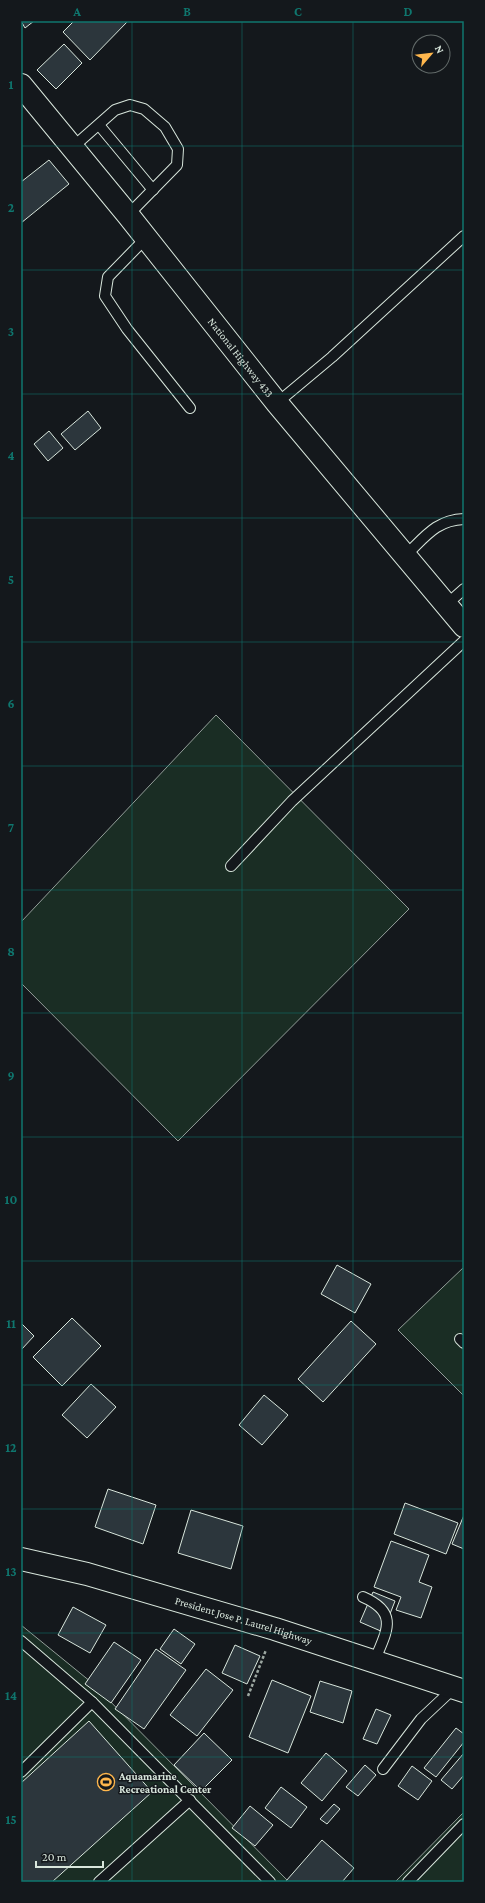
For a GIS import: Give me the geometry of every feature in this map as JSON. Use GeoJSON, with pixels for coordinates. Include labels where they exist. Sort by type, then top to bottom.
{"type":"FeatureCollection","features":[{"type":"Feature","properties":{"kind":"main road","name":"National Highway 433"},"geometry":{"type":"LineString","coordinates":[[21,85],[128,215],[277,403],[464,626]]}},
{"type":"Feature","properties":{"kind":"main road","name":"President Jose P. Laurel Highway"},"geometry":{"type":"LineString","coordinates":[[21,1559],[87,1574],[275,1629],[459,1690]]}},
{"type":"Feature","properties":{"kind":"lane"},"geometry":{"type":"LineString","coordinates":[[73,147],[115,110],[130,105],[144,109],[165,127],[178,149],[177,165],[128,215]]}},
{"type":"Feature","properties":{"kind":"lane"},"geometry":{"type":"LineString","coordinates":[[99,125],[153,190]]}},
{"type":"Feature","properties":{"kind":"lane"},"geometry":{"type":"LineString","coordinates":[[277,403],[332,358],[464,236]]}},
{"type":"Feature","properties":{"kind":"lane"},"geometry":{"type":"LineString","coordinates":[[146,238],[108,277],[106,296],[127,328],[190,408]]}},
{"type":"Feature","properties":{"kind":"lane"},"geometry":{"type":"LineString","coordinates":[[405,556],[436,527],[450,520],[464,519]]}},
{"type":"Feature","properties":{"kind":"lane"},"geometry":{"type":"LineString","coordinates":[[446,605],[464,589]]}},
{"type":"Feature","properties":{"kind":"lane"},"geometry":{"type":"LineString","coordinates":[[231,866],[292,801],[464,641]]}},
{"type":"Feature","properties":{"kind":"lane"},"geometry":{"type":"LineString","coordinates":[[363,1596],[376,1602],[384,1611],[386,1616],[387,1628],[374,1662]]}},
{"type":"Feature","properties":{"kind":"lane"},"geometry":{"type":"LineString","coordinates":[[21,1640],[92,1702],[270,1882]]}},
{"type":"Feature","properties":{"kind":"lane"},"geometry":{"type":"LineString","coordinates":[[383,1769],[421,1719],[459,1690]]}},
{"type":"Feature","properties":{"kind":"lane"},"geometry":{"type":"LineString","coordinates":[[21,1772],[92,1702]]}},
{"type":"Feature","properties":{"kind":"lane"},"geometry":{"type":"LineString","coordinates":[[99,1882],[190,1800]]}},
{"type":"Feature","properties":{"kind":"lane"},"geometry":{"type":"LineString","coordinates":[[408,1882],[464,1824]]}},
{"type":"Feature","properties":{"kind":"path"},"geometry":{"type":"LineString","coordinates":[[248,1696],[275,1629]]}},
{"type":"Feature","properties":{"kind":"green space"},"geometry":{"type":"Polygon","coordinates":[[[216,715],[409,909],[178,1141],[21,983],[21,922],[216,715]]]}},
{"type":"Feature","properties":{"kind":"green space"},"geometry":{"type":"Polygon","coordinates":[[[464,1267],[464,1396],[398,1330],[464,1267]]]}},
{"type":"Feature","properties":{"kind":"green space","name":"Aquamarine Recreational Center"},"geometry":{"type":"Polygon","coordinates":[[[21,1625],[91,1682],[289,1882],[21,1882],[21,1625]]]}},
{"type":"Feature","properties":{"kind":"green space"},"geometry":{"type":"Polygon","coordinates":[[[464,1812],[464,1882],[395,1882],[464,1812]]]}},
{"type":"Feature","properties":{"kind":"building"},"geometry":{"type":"Polygon","coordinates":[[[21,21],[34,21],[25,28],[21,21]]]}},
{"type":"Feature","properties":{"kind":"building"},"geometry":{"type":"Polygon","coordinates":[[[74,21],[128,21],[90,60],[63,32],[74,21]]]}},
{"type":"Feature","properties":{"kind":"building"},"geometry":{"type":"Polygon","coordinates":[[[64,44],[82,63],[56,89],[37,70],[64,44]]]}},
{"type":"Feature","properties":{"kind":"building"},"geometry":{"type":"Polygon","coordinates":[[[49,160],[69,184],[21,223],[21,182],[49,160]]]}},
{"type":"Feature","properties":{"kind":"building"},"geometry":{"type":"Polygon","coordinates":[[[88,411],[101,428],[75,450],[61,434],[88,411]]]}},
{"type":"Feature","properties":{"kind":"building"},"geometry":{"type":"Polygon","coordinates":[[[49,431],[63,448],[48,461],[34,444],[49,431]]]}},
{"type":"Feature","properties":{"kind":"building"},"geometry":{"type":"Polygon","coordinates":[[[337,1265],[371,1284],[355,1313],[321,1294],[337,1265]]]}},
{"type":"Feature","properties":{"kind":"building"},"geometry":{"type":"Polygon","coordinates":[[[72,1318],[101,1346],[62,1386],[33,1357],[72,1318]]]}},
{"type":"Feature","properties":{"kind":"building"},"geometry":{"type":"Polygon","coordinates":[[[351,1321],[376,1344],[323,1402],[298,1379],[351,1321]]]}},
{"type":"Feature","properties":{"kind":"building"},"geometry":{"type":"Polygon","coordinates":[[[21,1323],[34,1336],[21,1350],[21,1323]]]}},
{"type":"Feature","properties":{"kind":"building"},"geometry":{"type":"Polygon","coordinates":[[[91,1384],[116,1407],[87,1438],[62,1415],[91,1384]]]}},
{"type":"Feature","properties":{"kind":"building"},"geometry":{"type":"Polygon","coordinates":[[[264,1395],[288,1415],[262,1445],[239,1425],[264,1395]]]}},
{"type":"Feature","properties":{"kind":"building"},"geometry":{"type":"Polygon","coordinates":[[[108,1489],[156,1505],[143,1544],[95,1527],[108,1489]]]}},
{"type":"Feature","properties":{"kind":"building"},"geometry":{"type":"Polygon","coordinates":[[[405,1503],[458,1523],[446,1554],[394,1534],[405,1503]]]}},
{"type":"Feature","properties":{"kind":"building"},"geometry":{"type":"Polygon","coordinates":[[[191,1510],[243,1526],[231,1569],[178,1553],[191,1510]]]}},
{"type":"Feature","properties":{"kind":"building"},"geometry":{"type":"Polygon","coordinates":[[[464,1515],[464,1549],[452,1544],[464,1515]]]}},
{"type":"Feature","properties":{"kind":"building"},"geometry":{"type":"Polygon","coordinates":[[[391,1541],[429,1555],[419,1582],[432,1587],[421,1618],[396,1610],[401,1597],[374,1587],[391,1541]]]}},
{"type":"Feature","properties":{"kind":"building"},"geometry":{"type":"Polygon","coordinates":[[[373,1592],[395,1601],[383,1632],[360,1622],[373,1592]]]}},
{"type":"Feature","properties":{"kind":"building"},"geometry":{"type":"Polygon","coordinates":[[[73,1607],[106,1625],[90,1653],[58,1635],[73,1607]]]}},
{"type":"Feature","properties":{"kind":"building"},"geometry":{"type":"Polygon","coordinates":[[[174,1629],[195,1644],[181,1664],[160,1649],[174,1629]]]}},
{"type":"Feature","properties":{"kind":"building"},"geometry":{"type":"Polygon","coordinates":[[[114,1642],[141,1660],[111,1703],[85,1684],[114,1642]]]}},
{"type":"Feature","properties":{"kind":"building"},"geometry":{"type":"Polygon","coordinates":[[[235,1645],[260,1656],[247,1684],[222,1673],[235,1645]]]}},
{"type":"Feature","properties":{"kind":"building"},"geometry":{"type":"Polygon","coordinates":[[[156,1649],[186,1670],[144,1729],[115,1709],[156,1649]]]}},
{"type":"Feature","properties":{"kind":"building"},"geometry":{"type":"Polygon","coordinates":[[[206,1669],[233,1690],[197,1736],[170,1715],[206,1669]]]}},
{"type":"Feature","properties":{"kind":"building"},"geometry":{"type":"Polygon","coordinates":[[[272,1680],[311,1696],[288,1753],[249,1737],[272,1680]]]}},
{"type":"Feature","properties":{"kind":"building"},"geometry":{"type":"Polygon","coordinates":[[[320,1681],[352,1691],[343,1723],[310,1712],[320,1681]]]}},
{"type":"Feature","properties":{"kind":"building"},"geometry":{"type":"Polygon","coordinates":[[[376,1709],[391,1715],[377,1744],[363,1739],[376,1709]]]}},
{"type":"Feature","properties":{"kind":"building"},"geometry":{"type":"Polygon","coordinates":[[[89,1721],[152,1792],[52,1882],[21,1882],[21,1783],[89,1721]]]}},
{"type":"Feature","properties":{"kind":"building"},"geometry":{"type":"Polygon","coordinates":[[[456,1728],[464,1734],[464,1742],[436,1777],[424,1768],[456,1728]]]}},
{"type":"Feature","properties":{"kind":"building"},"geometry":{"type":"Polygon","coordinates":[[[204,1733],[232,1760],[201,1791],[174,1765],[204,1733]]]}},
{"type":"Feature","properties":{"kind":"building"},"geometry":{"type":"Polygon","coordinates":[[[326,1753],[347,1771],[322,1801],[301,1783],[326,1753]]]}},
{"type":"Feature","properties":{"kind":"building"},"geometry":{"type":"Polygon","coordinates":[[[464,1753],[464,1775],[452,1789],[441,1780],[464,1753]]]}},
{"type":"Feature","properties":{"kind":"building"},"geometry":{"type":"Polygon","coordinates":[[[365,1765],[376,1775],[358,1796],[346,1787],[365,1765]]]}},
{"type":"Feature","properties":{"kind":"building"},"geometry":{"type":"Polygon","coordinates":[[[412,1766],[432,1781],[418,1800],[398,1786],[412,1766]]]}},
{"type":"Feature","properties":{"kind":"building"},"geometry":{"type":"Polygon","coordinates":[[[281,1787],[307,1807],[291,1828],[265,1808],[281,1787]]]}},
{"type":"Feature","properties":{"kind":"building"},"geometry":{"type":"Polygon","coordinates":[[[334,1804],[340,1809],[327,1824],[320,1819],[334,1804]]]}},
{"type":"Feature","properties":{"kind":"building"},"geometry":{"type":"Polygon","coordinates":[[[250,1806],[273,1825],[255,1846],[232,1828],[250,1806]]]}},
{"type":"Feature","properties":{"kind":"building"},"geometry":{"type":"Polygon","coordinates":[[[322,1840],[354,1868],[342,1882],[287,1882],[286,1881],[322,1840]]]}},
{"type":"Feature","properties":{"kind":"place","name":"Aquamarine Recreational Center"},"geometry":{"type":"Point","coordinates":[106,1782]}}]}
